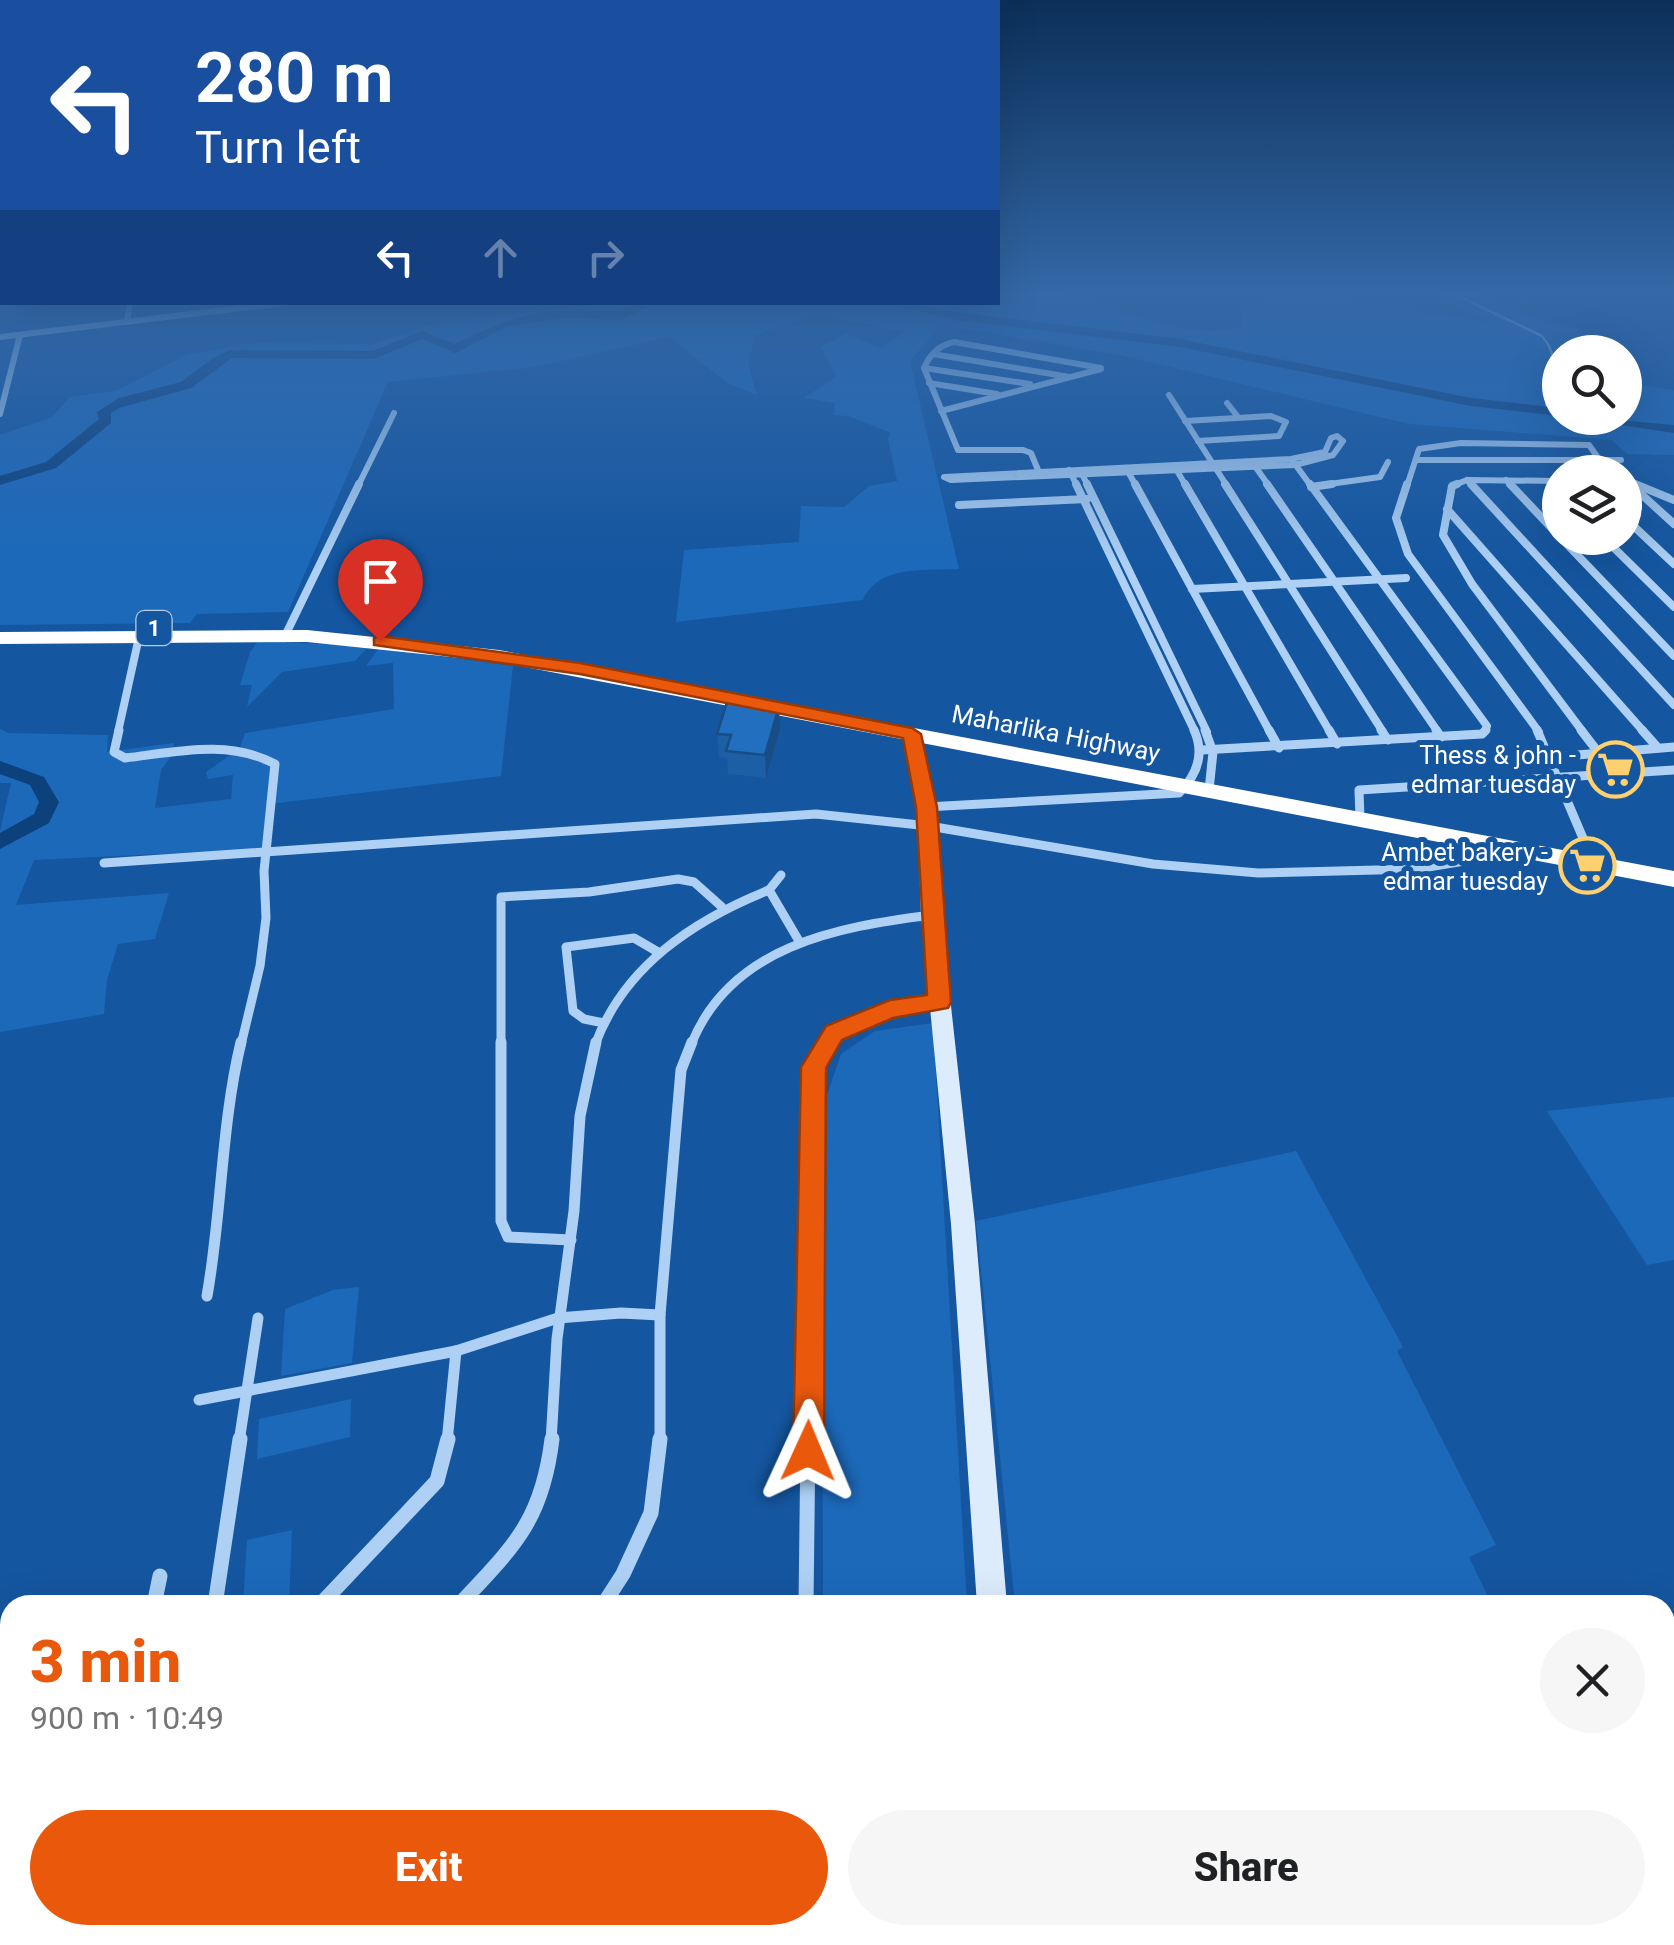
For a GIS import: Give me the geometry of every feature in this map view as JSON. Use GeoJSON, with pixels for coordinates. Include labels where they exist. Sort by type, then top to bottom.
{"type":"FeatureCollection","features":[{"type":"Feature","properties":{"kind":"highway","name":"Maharlika Highway"},"geometry":{"type":"LineString","coordinates":[[0,630],[197,628],[396,643],[564,666],[1674,879]]}},
{"type":"Feature","properties":{"kind":"highway","name":"Maharlika Highway"},"geometry":{"type":"LineString","coordinates":[[0,638],[293,635]]}},
{"type":"Feature","properties":{"kind":"street"},"geometry":{"type":"LineString","coordinates":[[0,414],[8,383]]}},
{"type":"Feature","properties":{"kind":"street"},"geometry":{"type":"LineString","coordinates":[[929,383],[999,395]]}},
{"type":"Feature","properties":{"kind":"street"},"geometry":{"type":"LineString","coordinates":[[929,383],[958,450],[1023,450],[1032,453],[1039,473]]}},
{"type":"Feature","properties":{"kind":"street"},"geometry":{"type":"LineString","coordinates":[[1021,383],[1036,386]]}},
{"type":"Feature","properties":{"kind":"street"},"geometry":{"type":"LineString","coordinates":[[941,410],[1056,383]]}},
{"type":"Feature","properties":{"kind":"street"},"geometry":{"type":"LineString","coordinates":[[1169,396],[1388,740]]}},
{"type":"Feature","properties":{"kind":"street"},"geometry":{"type":"LineString","coordinates":[[1227,403],[1238,418]]}},
{"type":"Feature","properties":{"kind":"street"},"geometry":{"type":"LineString","coordinates":[[293,635],[394,413]]}},
{"type":"Feature","properties":{"kind":"street"},"geometry":{"type":"LineString","coordinates":[[1185,421],[1271,416],[1286,422],[1279,436],[1198,441]]}},
{"type":"Feature","properties":{"kind":"street"},"geometry":{"type":"LineString","coordinates":[[1039,473],[951,480],[944,478],[1039,473],[1075,472],[1126,469],[1293,462],[1333,455],[1343,441],[1334,436],[1325,452],[1293,462]]}},
{"type":"Feature","properties":{"kind":"street"},"geometry":{"type":"LineString","coordinates":[[1594,864],[1553,756],[1408,554],[1396,518],[1419,449],[1462,443],[1589,445],[1596,455]]}},
{"type":"Feature","properties":{"kind":"street"},"geometry":{"type":"LineString","coordinates":[[1418,460],[1542,461]]}},
{"type":"Feature","properties":{"kind":"street"},"geometry":{"type":"LineString","coordinates":[[1202,750],[1482,734],[1487,726],[1293,462]]}},
{"type":"Feature","properties":{"kind":"street"},"geometry":{"type":"LineString","coordinates":[[1311,486],[1380,477],[1388,462]]}},
{"type":"Feature","properties":{"kind":"street"},"geometry":{"type":"LineString","coordinates":[[1253,464],[1440,737]]}},
{"type":"Feature","properties":{"kind":"street"},"geometry":{"type":"LineString","coordinates":[[1175,467],[1337,744]]}},
{"type":"Feature","properties":{"kind":"street"},"geometry":{"type":"LineString","coordinates":[[1126,469],[1279,748]]}},
{"type":"Feature","properties":{"kind":"street"},"geometry":{"type":"LineString","coordinates":[[1075,472],[1213,752],[1198,788]]}},
{"type":"Feature","properties":{"kind":"street"},"geometry":{"type":"LineString","coordinates":[[1542,481],[1467,480],[1452,486],[1443,536],[1472,584],[1598,752]]}},
{"type":"Feature","properties":{"kind":"street"},"geometry":{"type":"LineString","coordinates":[[1467,480],[1674,705]]}},
{"type":"Feature","properties":{"kind":"street"},"geometry":{"type":"LineString","coordinates":[[1506,480],[1542,518]]}},
{"type":"Feature","properties":{"kind":"street"},"geometry":{"type":"LineString","coordinates":[[1642,488],[1674,500]]}},
{"type":"Feature","properties":{"kind":"street"},"geometry":{"type":"LineString","coordinates":[[1642,496],[1674,524]]}},
{"type":"Feature","properties":{"kind":"street"},"geometry":{"type":"LineString","coordinates":[[958,505],[1088,499]]}},
{"type":"Feature","properties":{"kind":"street"},"geometry":{"type":"LineString","coordinates":[[1088,499],[1202,750],[1198,788]]}},
{"type":"Feature","properties":{"kind":"street"},"geometry":{"type":"LineString","coordinates":[[1448,509],[1658,748]]}},
{"type":"Feature","properties":{"kind":"street"},"geometry":{"type":"LineString","coordinates":[[1642,534],[1674,564]]}},
{"type":"Feature","properties":{"kind":"street"},"geometry":{"type":"LineString","coordinates":[[1577,555],[1674,656]]}},
{"type":"Feature","properties":{"kind":"street"},"geometry":{"type":"LineString","coordinates":[[1621,555],[1674,607]]}},
{"type":"Feature","properties":{"kind":"street"},"geometry":{"type":"LineString","coordinates":[[1192,589],[1406,578]]}},
{"type":"Feature","properties":{"kind":"street"},"geometry":{"type":"LineString","coordinates":[[139,637],[114,752],[125,758],[228,749],[263,755],[275,764],[264,871],[266,918],[260,966],[229,1091],[218,1235],[207,1296]]}},
{"type":"Feature","properties":{"kind":"street"},"geometry":{"type":"LineString","coordinates":[[912,734],[927,816],[931,915],[963,1224],[991,1595]]}},
{"type":"Feature","properties":{"kind":"street"},"geometry":{"type":"LineString","coordinates":[[1553,756],[1674,746]]}},
{"type":"Feature","properties":{"kind":"street"},"geometry":{"type":"LineString","coordinates":[[1360,818],[1358,790],[1674,770]]}},
{"type":"Feature","properties":{"kind":"street"},"geometry":{"type":"LineString","coordinates":[[104,863],[816,814],[927,816],[1179,793],[1198,788]]}},
{"type":"Feature","properties":{"kind":"street"},"geometry":{"type":"LineString","coordinates":[[927,816],[1103,858],[1262,872],[1435,866],[1524,850]]}},
{"type":"Feature","properties":{"kind":"street"},"geometry":{"type":"LineString","coordinates":[[468,1595],[538,1508],[552,1452],[558,1318],[571,1240],[589,1062],[604,1023],[632,981],[658,952],[722,907],[769,890],[782,875]]}},
{"type":"Feature","properties":{"kind":"street"},"geometry":{"type":"LineString","coordinates":[[571,1240],[508,1237],[501,1221],[501,897],[589,892],[678,879],[694,882],[722,907]]}},
{"type":"Feature","properties":{"kind":"street"},"geometry":{"type":"LineString","coordinates":[[769,890],[798,941]]}},
{"type":"Feature","properties":{"kind":"street"},"geometry":{"type":"LineString","coordinates":[[610,1595],[624,1574],[650,1512],[660,1441],[660,1315],[676,1170],[680,1070],[698,1024],[734,978],[798,941],[855,925],[931,915]]}},
{"type":"Feature","properties":{"kind":"street"},"geometry":{"type":"LineString","coordinates":[[604,1023],[573,1011],[566,947],[634,938],[658,952]]}},
{"type":"Feature","properties":{"kind":"street"},"geometry":{"type":"LineString","coordinates":[[806,1595],[814,1067],[834,1033],[890,1009],[940,1002]]}},
{"type":"Feature","properties":{"kind":"street"},"geometry":{"type":"LineString","coordinates":[[199,1400],[456,1351],[558,1318],[622,1313],[660,1315]]}},
{"type":"Feature","properties":{"kind":"street"},"geometry":{"type":"LineString","coordinates":[[216,1595],[258,1318]]}},
{"type":"Feature","properties":{"kind":"street"},"geometry":{"type":"LineString","coordinates":[[329,1595],[437,1480],[446,1455],[456,1351]]}},
{"type":"Feature","properties":{"kind":"street"},"geometry":{"type":"LineString","coordinates":[[156,1595],[160,1576]]}},
{"type":"Feature","properties":{"kind":"shaded area"},"geometry":{"type":"Polygon","coordinates":[[[131,383],[388,383],[288,612],[197,614],[190,623],[0,625],[0,435],[52,417],[70,397],[115,391],[131,383]]]}},
{"type":"Feature","properties":{"kind":"shaded area"},"geometry":{"type":"Polygon","coordinates":[[[727,383],[754,383],[757,395],[729,384],[727,383]]]}},
{"type":"Feature","properties":{"kind":"shaded area"},"geometry":{"type":"Polygon","coordinates":[[[827,383],[915,383],[959,569],[891,575],[870,588],[863,600],[676,622],[684,550],[799,542],[801,506],[844,507],[869,486],[897,481],[888,439],[891,433],[848,416],[834,415],[835,403],[804,398],[827,383]]]}},
{"type":"Feature","properties":{"kind":"shaded area"},"geometry":{"type":"Polygon","coordinates":[[[1237,383],[1542,383],[1542,434],[1409,424],[1237,383]]]}},
{"type":"Feature","properties":{"kind":"shaded area"},"geometry":{"type":"Polygon","coordinates":[[[1642,385],[1674,390],[1674,455],[1627,454],[1612,440],[1549,435],[1642,435],[1642,385]]]}},
{"type":"Feature","properties":{"kind":"shaded area"},"geometry":{"type":"Polygon","coordinates":[[[258,641],[369,646],[355,661],[282,672],[247,707],[252,685],[240,685],[250,652],[258,641]]]}},
{"type":"Feature","properties":{"kind":"shaded area"},"geometry":{"type":"Polygon","coordinates":[[[379,648],[513,666],[501,776],[270,804],[264,849],[34,860],[16,905],[169,893],[155,939],[118,944],[107,980],[104,1014],[0,1032],[0,831],[11,783],[0,783],[0,729],[8,733],[108,735],[107,752],[174,743],[172,755],[161,770],[155,808],[231,799],[233,775],[208,779],[206,772],[240,748],[245,733],[394,709],[393,663],[366,666],[379,648]]]}},
{"type":"Feature","properties":{"kind":"shaded area"},"geometry":{"type":"Polygon","coordinates":[[[933,1023],[966,1595],[823,1595],[822,1110],[841,1054],[875,1031],[933,1023]]]}},
{"type":"Feature","properties":{"kind":"shaded area"},"geometry":{"type":"Polygon","coordinates":[[[1674,1097],[1674,1260],[1647,1265],[1547,1111],[1674,1097]]]}},
{"type":"Feature","properties":{"kind":"shaded area"},"geometry":{"type":"Polygon","coordinates":[[[1296,1151],[1403,1347],[1397,1351],[1496,1545],[1469,1557],[1487,1595],[1014,1595],[976,1221],[1296,1151]]]}},
{"type":"Feature","properties":{"kind":"shaded area"},"geometry":{"type":"Polygon","coordinates":[[[359,1287],[352,1363],[281,1376],[285,1309],[333,1290],[359,1287]]]}},
{"type":"Feature","properties":{"kind":"shaded area"},"geometry":{"type":"Polygon","coordinates":[[[351,1399],[350,1437],[257,1459],[259,1419],[351,1399]]]}},
{"type":"Feature","properties":{"kind":"shaded area"},"geometry":{"type":"Polygon","coordinates":[[[292,1530],[289,1595],[244,1595],[247,1540],[292,1530]]]}},
{"type":"Feature","properties":{"kind":"building"},"geometry":{"type":"Polygon","coordinates":[[[727,702],[779,706],[765,755],[726,751],[731,735],[717,734],[727,702]]]}},
{"type":"Feature","properties":{"kind":"waterway"},"geometry":{"type":"LineString","coordinates":[[0,481],[51,465],[106,420],[104,412],[114,406],[190,383]]}},
{"type":"Feature","properties":{"kind":"waterway"},"geometry":{"type":"LineString","coordinates":[[1376,383],[1471,402],[1542,410]]}},
{"type":"Feature","properties":{"kind":"waterway"},"geometry":{"type":"LineString","coordinates":[[1642,424],[1674,429]]}},
{"type":"Feature","properties":{"kind":"waterway"},"geometry":{"type":"LineString","coordinates":[[0,767],[37,781],[49,802],[42,818],[0,842]]}},
{"type":"Feature","properties":{"kind":"place","name":"Thess & john - edmar tuesday"},"geometry":{"type":"Point","coordinates":[1615,769]}},
{"type":"Feature","properties":{"kind":"place","name":"Ambet bakery - edmar tuesday"},"geometry":{"type":"Point","coordinates":[1587,866]}},
{"type":"Feature","properties":{"kind":"route"},"geometry":{"type":"LineString","coordinates":[[380,641],[580,669],[912,734],[926,807],[940,1002],[890,1009],[834,1033],[814,1067],[808,1451]]}}]}
